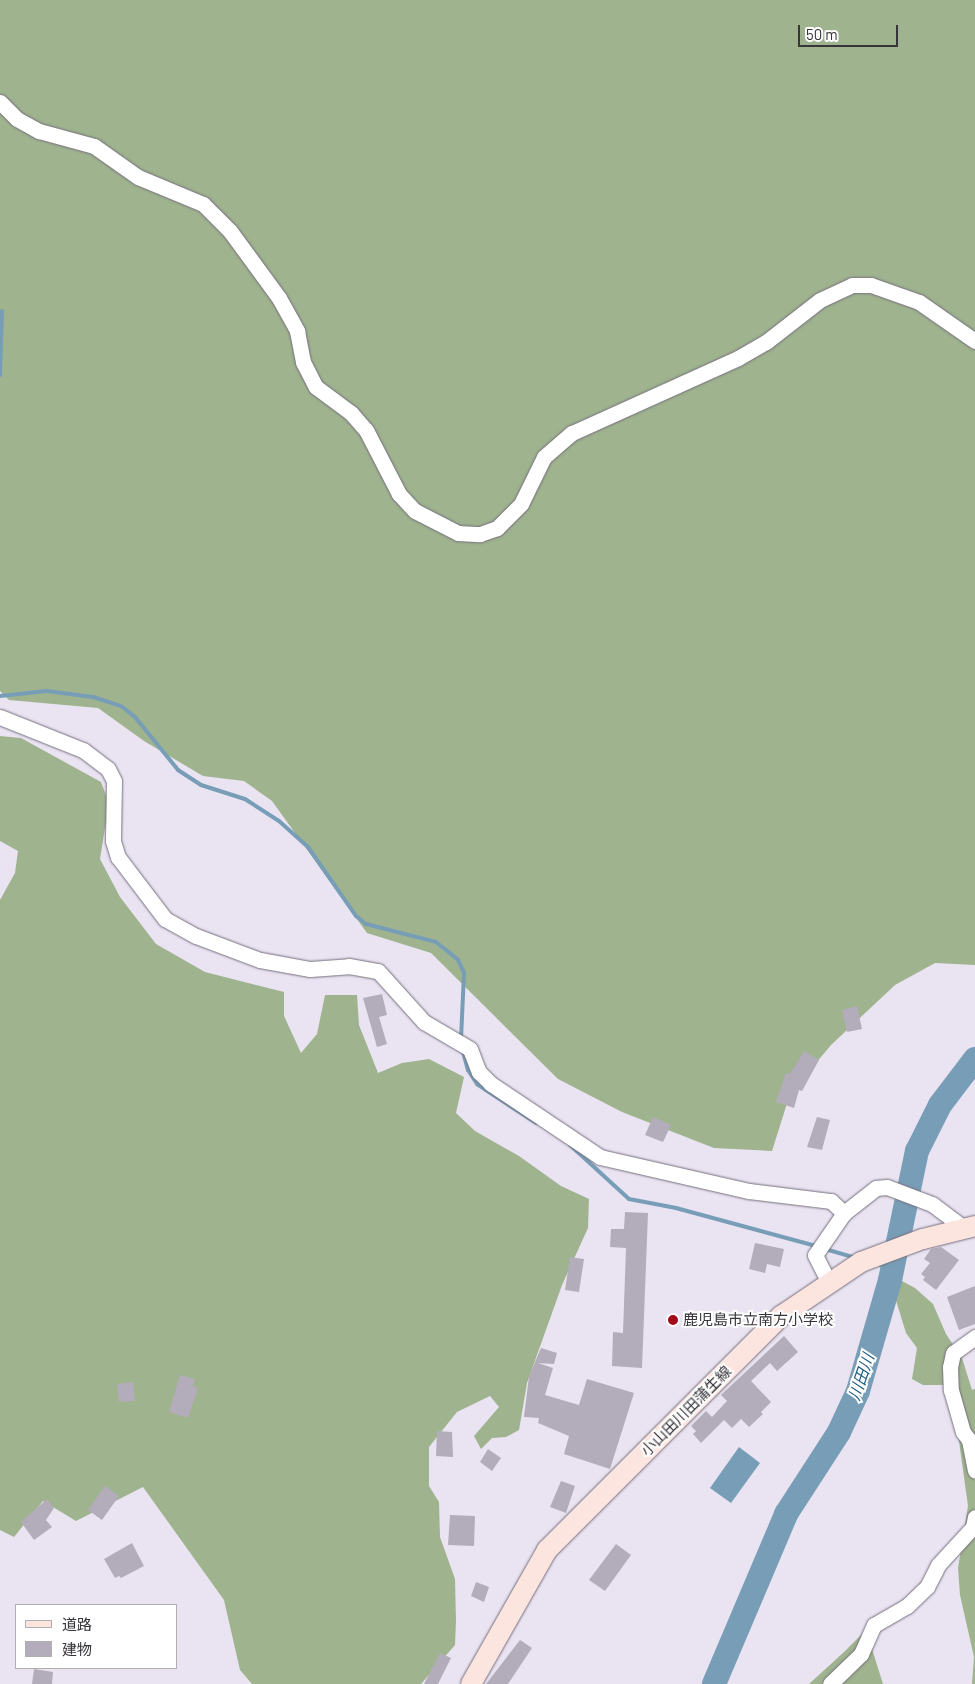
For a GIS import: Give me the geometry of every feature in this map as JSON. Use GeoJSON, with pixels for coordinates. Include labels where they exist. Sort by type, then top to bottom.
{"type":"FeatureCollection","features":[{"type":"Feature","properties":{"kind":"main road","name":"小山田川田蒲生線"},"geometry":{"type":"LineString","coordinates":[[471,1684],[547,1550],[781,1316],[861,1262],[923,1239],[970,1227]]}},
{"type":"Feature","properties":{"kind":"street"},"geometry":{"type":"LineString","coordinates":[[0,102],[17,119],[39,130],[94,146],[138,177],[203,204],[230,231],[279,298],[297,331],[303,362],[316,388],[351,413],[366,430],[400,494],[415,511],[458,533],[480,534],[497,528],[521,504],[544,457],[572,432],[738,358],[766,342],[820,300],[852,285],[871,285],[919,302],[975,341]]}},
{"type":"Feature","properties":{"kind":"street"},"geometry":{"type":"LineString","coordinates":[[0,717],[83,750],[108,769],[114,781],[113,842],[118,857],[165,919],[196,936],[260,960],[310,969],[349,966],[378,971],[424,1022],[453,1037],[470,1049],[479,1072],[491,1084],[600,1157],[749,1191],[831,1201],[844,1213]]}},
{"type":"Feature","properties":{"kind":"street"},"geometry":{"type":"LineString","coordinates":[[829,1282],[815,1255],[844,1213],[876,1188],[887,1187],[932,1204],[970,1227]]}},
{"type":"Feature","properties":{"kind":"street"},"geometry":{"type":"LineString","coordinates":[[975,1337],[952,1353],[950,1375],[951,1390],[963,1432],[969,1440],[975,1470]]}},
{"type":"Feature","properties":{"kind":"street"},"geometry":{"type":"LineString","coordinates":[[830,1684],[861,1654],[874,1625],[906,1606],[927,1587],[938,1565],[973,1526],[975,1517]]}},
{"type":"Feature","properties":{"kind":"green space"},"geometry":{"type":"Polygon","coordinates":[[[0,0],[975,0],[975,965],[935,963],[895,985],[831,1045],[790,1094],[772,1151],[714,1148],[622,1112],[558,1079],[431,953],[367,933],[272,801],[244,781],[203,776],[144,741],[98,708],[9,700],[0,691],[0,0]]]}},
{"type":"Feature","properties":{"kind":"green space"},"geometry":{"type":"Polygon","coordinates":[[[0,736],[21,738],[101,782],[109,803],[100,859],[120,897],[156,944],[205,972],[284,992],[284,1016],[301,1053],[317,1034],[325,995],[357,995],[359,1025],[378,1073],[402,1063],[429,1059],[464,1077],[456,1113],[475,1131],[519,1156],[561,1186],[589,1199],[588,1228],[562,1285],[527,1383],[519,1430],[506,1437],[492,1438],[481,1449],[474,1436],[499,1407],[490,1396],[457,1412],[429,1447],[429,1486],[439,1502],[440,1537],[455,1579],[456,1621],[455,1645],[421,1684],[252,1684],[240,1670],[224,1600],[143,1487],[76,1521],[43,1501],[14,1537],[0,1530],[0,900],[15,873],[18,851],[0,841],[0,736]]]}},
{"type":"Feature","properties":{"kind":"green space"},"geometry":{"type":"Polygon","coordinates":[[[902,1281],[915,1288],[933,1304],[946,1334],[962,1358],[972,1390],[975,1389],[975,1684],[972,1684],[974,1657],[960,1595],[958,1568],[968,1506],[953,1398],[943,1385],[923,1385],[912,1379],[917,1348],[906,1333],[894,1294],[902,1281]]]}},
{"type":"Feature","properties":{"kind":"green space"},"geometry":{"type":"Polygon","coordinates":[[[866,1630],[883,1684],[809,1684],[844,1652],[866,1630]]]}},
{"type":"Feature","properties":{"kind":"water"},"geometry":{"type":"Polygon","coordinates":[[[739,1447],[760,1463],[731,1503],[710,1488],[739,1447]]]}},
{"type":"Feature","properties":{"kind":"building"},"geometry":{"type":"Polygon","coordinates":[[[382,994],[387,1015],[379,1017],[387,1044],[377,1047],[363,998],[382,994]]]}},
{"type":"Feature","properties":{"kind":"building"},"geometry":{"type":"Polygon","coordinates":[[[857,1006],[862,1029],[847,1032],[842,1010],[857,1006]]]}},
{"type":"Feature","properties":{"kind":"building"},"geometry":{"type":"Polygon","coordinates":[[[804,1051],[819,1060],[802,1091],[799,1090],[794,1108],[776,1102],[786,1073],[790,1074],[804,1051]]]}},
{"type":"Feature","properties":{"kind":"building"},"geometry":{"type":"Polygon","coordinates":[[[653,1117],[671,1125],[663,1142],[645,1135],[653,1117]]]}},
{"type":"Feature","properties":{"kind":"building"},"geometry":{"type":"Polygon","coordinates":[[[817,1117],[830,1120],[822,1150],[807,1147],[817,1117]]]}},
{"type":"Feature","properties":{"kind":"building"},"geometry":{"type":"Polygon","coordinates":[[[625,1212],[648,1213],[642,1368],[612,1366],[613,1332],[623,1333],[626,1248],[610,1247],[611,1229],[624,1229],[625,1212]]]}},
{"type":"Feature","properties":{"kind":"building"},"geometry":{"type":"Polygon","coordinates":[[[755,1243],[784,1249],[780,1267],[767,1264],[765,1273],[749,1269],[755,1243]]]}},
{"type":"Feature","properties":{"kind":"building"},"geometry":{"type":"Polygon","coordinates":[[[941,1247],[959,1260],[936,1290],[923,1280],[925,1277],[921,1274],[930,1263],[924,1259],[931,1249],[941,1247]]]}},
{"type":"Feature","properties":{"kind":"building"},"geometry":{"type":"Polygon","coordinates":[[[570,1257],[584,1259],[579,1292],[565,1290],[570,1257]]]}},
{"type":"Feature","properties":{"kind":"building"},"geometry":{"type":"Polygon","coordinates":[[[975,1286],[975,1324],[959,1330],[947,1297],[975,1286]]]}},
{"type":"Feature","properties":{"kind":"building"},"geometry":{"type":"Polygon","coordinates":[[[784,1336],[798,1352],[777,1371],[770,1363],[751,1381],[771,1402],[761,1412],[763,1414],[749,1427],[741,1419],[732,1428],[724,1420],[701,1443],[693,1434],[696,1431],[691,1426],[706,1411],[712,1417],[727,1401],[721,1395],[784,1336]]]}},
{"type":"Feature","properties":{"kind":"building"},"geometry":{"type":"Polygon","coordinates":[[[541,1348],[557,1353],[554,1364],[538,1363],[553,1368],[545,1395],[579,1405],[587,1379],[634,1393],[610,1469],[564,1454],[569,1436],[538,1423],[539,1418],[524,1417],[529,1376],[541,1348]]]}},
{"type":"Feature","properties":{"kind":"building"},"geometry":{"type":"Polygon","coordinates":[[[180,1375],[195,1379],[193,1386],[198,1388],[188,1418],[169,1412],[180,1375]]]}},
{"type":"Feature","properties":{"kind":"building"},"geometry":{"type":"Polygon","coordinates":[[[133,1382],[135,1401],[119,1402],[117,1384],[133,1382]]]}},
{"type":"Feature","properties":{"kind":"building"},"geometry":{"type":"Polygon","coordinates":[[[437,1431],[452,1432],[453,1457],[436,1456],[437,1431]]]}},
{"type":"Feature","properties":{"kind":"building"},"geometry":{"type":"Polygon","coordinates":[[[488,1449],[501,1458],[492,1471],[480,1462],[488,1449]]]}},
{"type":"Feature","properties":{"kind":"building"},"geometry":{"type":"Polygon","coordinates":[[[561,1481],[575,1486],[566,1513],[550,1507],[561,1481]]]}},
{"type":"Feature","properties":{"kind":"building"},"geometry":{"type":"Polygon","coordinates":[[[105,1486],[119,1496],[102,1520],[88,1510],[105,1486]]]}},
{"type":"Feature","properties":{"kind":"building"},"geometry":{"type":"Polygon","coordinates":[[[47,1499],[54,1508],[46,1520],[52,1527],[34,1540],[21,1522],[47,1499]]]}},
{"type":"Feature","properties":{"kind":"building"},"geometry":{"type":"Polygon","coordinates":[[[450,1515],[475,1516],[474,1546],[448,1545],[450,1515]]]}},
{"type":"Feature","properties":{"kind":"building"},"geometry":{"type":"Polygon","coordinates":[[[132,1543],[144,1566],[121,1578],[119,1576],[115,1578],[104,1559],[132,1543]]]}},
{"type":"Feature","properties":{"kind":"building"},"geometry":{"type":"Polygon","coordinates":[[[616,1544],[631,1555],[605,1591],[589,1580],[616,1544]]]}},
{"type":"Feature","properties":{"kind":"building"},"geometry":{"type":"Polygon","coordinates":[[[476,1582],[489,1587],[484,1602],[471,1596],[476,1582]]]}},
{"type":"Feature","properties":{"kind":"building"},"geometry":{"type":"Polygon","coordinates":[[[520,1640],[532,1648],[508,1684],[486,1684],[520,1640]]]}},
{"type":"Feature","properties":{"kind":"building"},"geometry":{"type":"Polygon","coordinates":[[[440,1653],[451,1658],[438,1684],[424,1684],[440,1653]]]}},
{"type":"Feature","properties":{"kind":"building"},"geometry":{"type":"Polygon","coordinates":[[[34,1669],[53,1672],[52,1684],[32,1684],[34,1669]]]}},
{"type":"Feature","properties":{"kind":"waterway"},"geometry":{"type":"LineString","coordinates":[[0,375],[2,311]]}},
{"type":"Feature","properties":{"kind":"waterway"},"geometry":{"type":"LineString","coordinates":[[0,696],[47,691],[93,697],[121,706],[135,717],[178,770],[201,785],[245,799],[279,821],[308,847],[356,916],[366,924],[436,942],[458,960],[464,973],[461,1039]]}},
{"type":"Feature","properties":{"kind":"waterway"},"geometry":{"type":"LineString","coordinates":[[462,1048],[468,1070],[477,1084],[536,1123]]}},
{"type":"Feature","properties":{"kind":"waterway","name":"川田川"},"geometry":{"type":"LineString","coordinates":[[714,1684],[786,1514],[839,1432],[858,1391],[890,1280],[917,1151],[940,1105],[975,1059]]}},
{"type":"Feature","properties":{"kind":"waterway"},"geometry":{"type":"LineString","coordinates":[[570,1145],[629,1199],[676,1208],[816,1246]]}},
{"type":"Feature","properties":{"kind":"waterway"},"geometry":{"type":"LineString","coordinates":[[825,1249],[856,1258]]}},
{"type":"Feature","properties":{"kind":"waterway"},"geometry":{"type":"LineString","coordinates":[[878,1264],[893,1268]]}},
{"type":"Feature","properties":{"kind":"place","name":"鹿児島市立南方小学校"},"geometry":{"type":"Point","coordinates":[673,1320]}}]}
